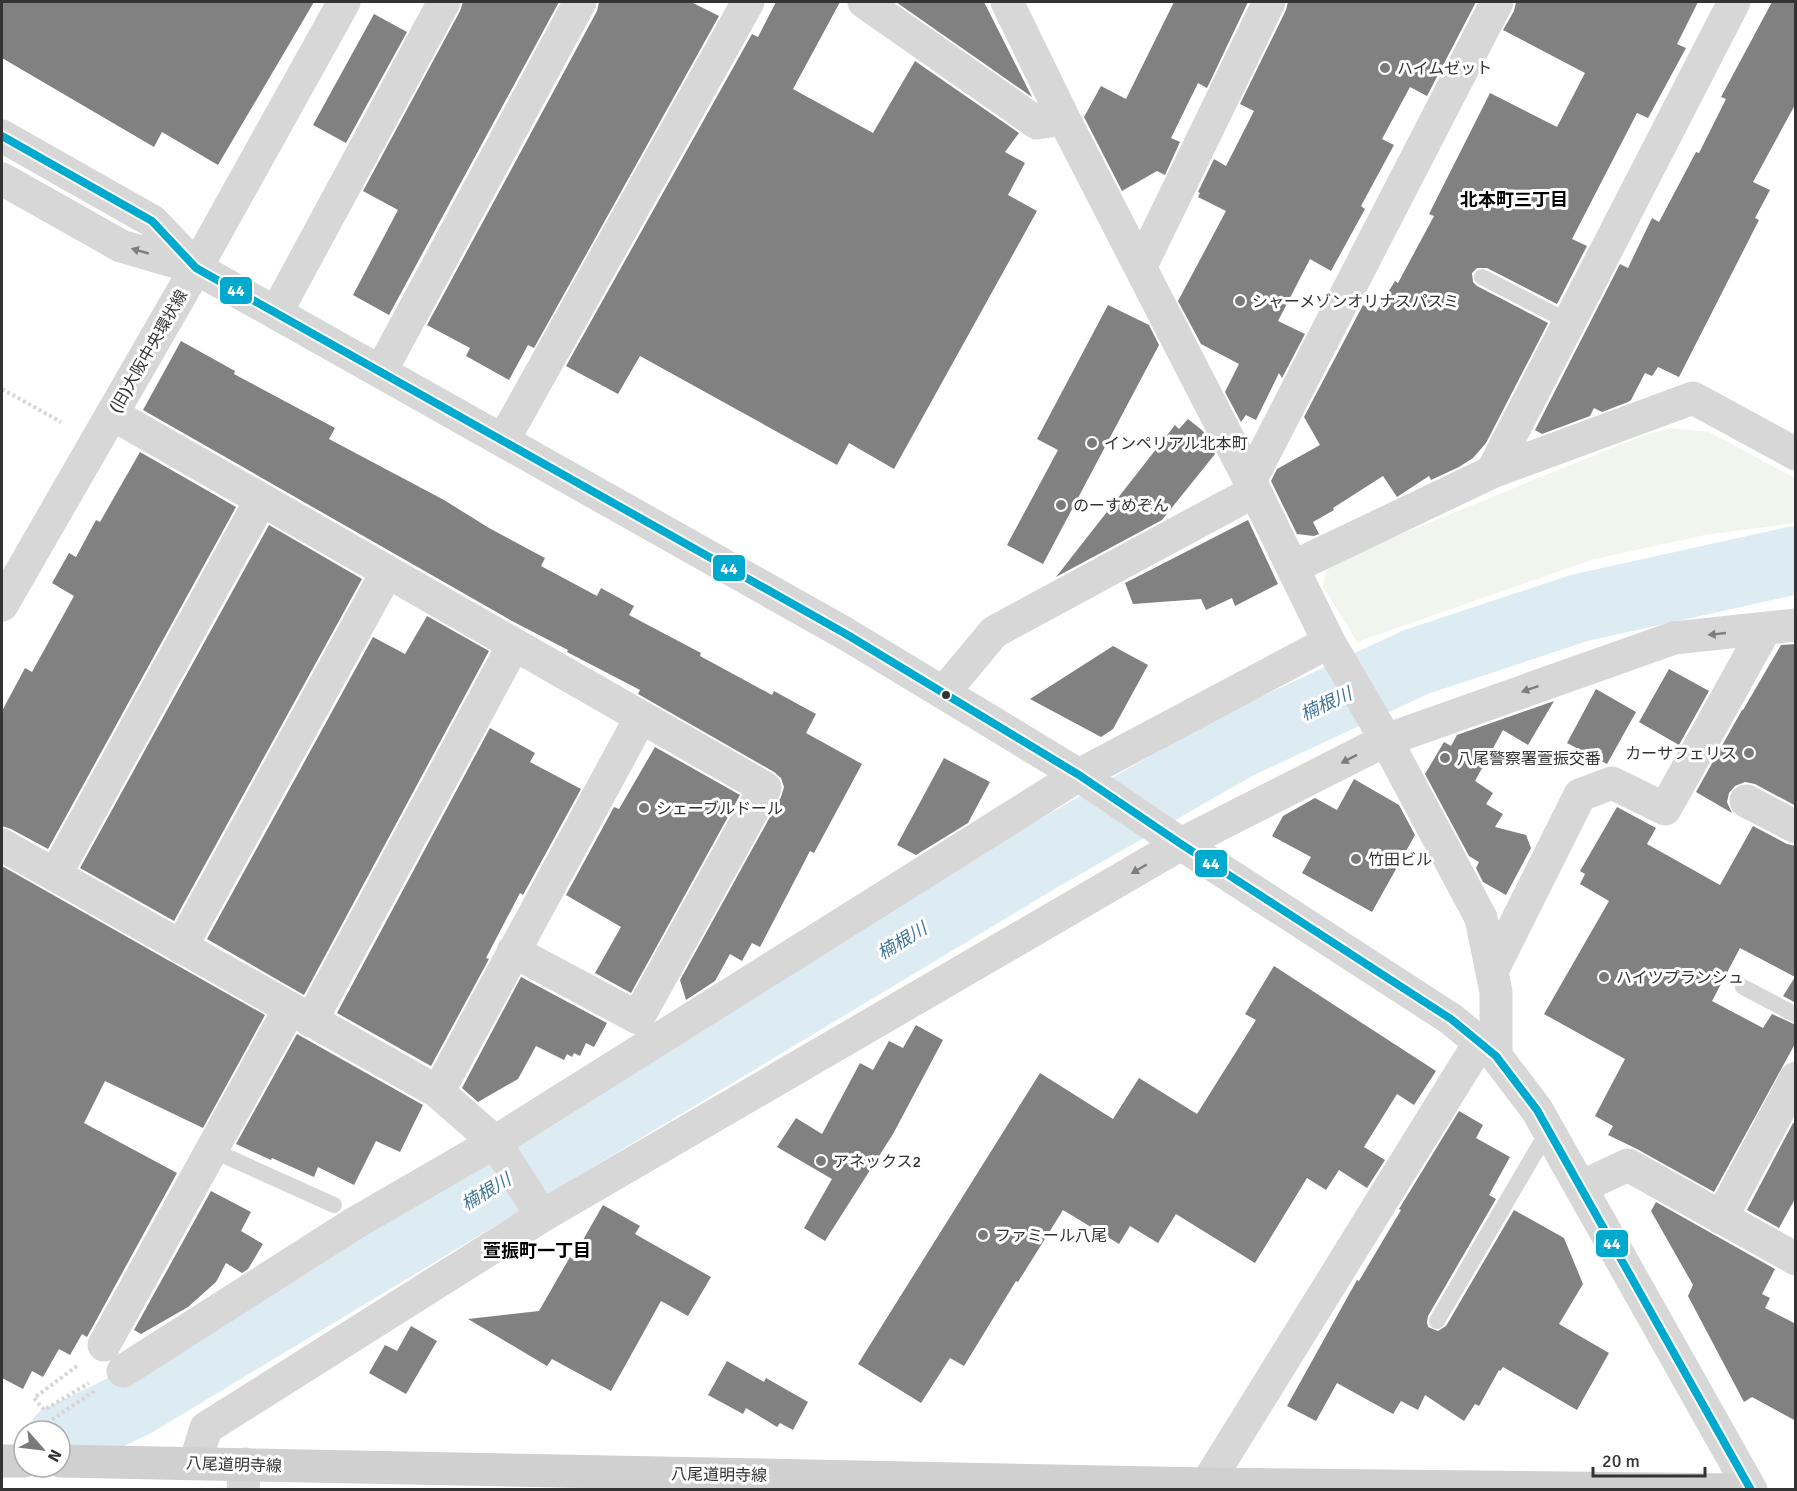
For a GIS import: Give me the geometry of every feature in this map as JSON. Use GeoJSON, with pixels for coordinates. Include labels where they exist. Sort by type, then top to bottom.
{"type":"FeatureCollection","features":[{"type":"Feature","properties":{"kind":"main road","name":"八尾道明寺線"},"geometry":{"type":"LineString","coordinates":[[72,1461],[195,1463],[244,1477],[1739,1490]]}},
{"type":"Feature","properties":{"kind":"street","name":"(旧)大阪中央環状線"},"geometry":{"type":"LineString","coordinates":[[2,605],[196,268],[344,2]]}},
{"type":"Feature","properties":{"kind":"street"},"geometry":{"type":"LineString","coordinates":[[276,313],[444,2]]}},
{"type":"Feature","properties":{"kind":"street"},"geometry":{"type":"LineString","coordinates":[[381,371],[580,2]]}},
{"type":"Feature","properties":{"kind":"street"},"geometry":{"type":"LineString","coordinates":[[504,439],[748,2]]}},
{"type":"Feature","properties":{"kind":"street"},"geometry":{"type":"LineString","coordinates":[[864,2],[1036,123],[1064,119]]}},
{"type":"Feature","properties":{"kind":"street"},"geometry":{"type":"LineString","coordinates":[[1141,266],[1269,2]]}},
{"type":"Feature","properties":{"kind":"street"},"geometry":{"type":"LineString","coordinates":[[944,692],[994,632],[1252,486],[1497,2]]}},
{"type":"Feature","properties":{"kind":"street"},"geometry":{"type":"LineString","coordinates":[[1492,472],[1734,2]]}},
{"type":"Feature","properties":{"kind":"street"},"geometry":{"type":"LineString","coordinates":[[1016,7],[1064,119],[1141,266],[1329,642],[1386,740],[1481,918],[1496,992],[1488,1049],[1205,1486]]}},
{"type":"Feature","properties":{"kind":"street"},"geometry":{"type":"LineString","coordinates":[[2,136],[152,220],[196,268]]}},
{"type":"Feature","properties":{"kind":"street"},"geometry":{"type":"LineString","coordinates":[[2,179],[121,246],[196,268],[504,439],[846,634],[1085,779],[1172,838],[1451,1018],[1488,1049],[1537,1110],[1751,1490]]}},
{"type":"Feature","properties":{"kind":"street"},"geometry":{"type":"LineString","coordinates":[[1293,567],[1492,472],[1693,398],[1796,454]]}},
{"type":"Feature","properties":{"kind":"street"},"geometry":{"type":"LineString","coordinates":[[112,414],[765,788],[638,1018],[513,951]]}},
{"type":"Feature","properties":{"kind":"street"},"geometry":{"type":"LineString","coordinates":[[55,875],[261,500]]}},
{"type":"Feature","properties":{"kind":"street"},"geometry":{"type":"LineString","coordinates":[[181,947],[387,572]]}},
{"type":"Feature","properties":{"kind":"street"},"geometry":{"type":"LineString","coordinates":[[195,1463],[206,1428],[542,1216],[1172,838],[1386,740],[1674,638],[1780,627]]}},
{"type":"Feature","properties":{"kind":"street"},"geometry":{"type":"LineString","coordinates":[[1492,971],[1580,795],[1611,783],[1665,809],[1780,627]]}},
{"type":"Feature","properties":{"kind":"street"},"geometry":{"type":"LineString","coordinates":[[113,1378],[356,1223],[495,1142],[1085,779],[1329,642]]}},
{"type":"Feature","properties":{"kind":"street"},"geometry":{"type":"LineString","coordinates":[[104,1345],[212,1150],[300,1015],[514,644]]}},
{"type":"Feature","properties":{"kind":"street"},"geometry":{"type":"LineString","coordinates":[[438,1092],[641,717]]}},
{"type":"Feature","properties":{"kind":"street"},"geometry":{"type":"LineString","coordinates":[[1746,801],[1796,827]]}},
{"type":"Feature","properties":{"kind":"street"},"geometry":{"type":"LineString","coordinates":[[2,845],[438,1092],[495,1142],[542,1216]]}},
{"type":"Feature","properties":{"kind":"street"},"geometry":{"type":"LineString","coordinates":[[1721,1218],[1796,1078]]}},
{"type":"Feature","properties":{"kind":"street"},"geometry":{"type":"LineString","coordinates":[[1581,1187],[1628,1165],[1796,1259]]}},
{"type":"Feature","properties":{"kind":"lane"},"geometry":{"type":"LineString","coordinates":[[1482,277],[1569,322]]}},
{"type":"Feature","properties":{"kind":"lane"},"geometry":{"type":"LineString","coordinates":[[1743,987],[1796,1015]]}},
{"type":"Feature","properties":{"kind":"lane"},"geometry":{"type":"LineString","coordinates":[[1437,1321],[1549,1129]]}},
{"type":"Feature","properties":{"kind":"lane"},"geometry":{"type":"LineString","coordinates":[[212,1150],[334,1205]]}},
{"type":"Feature","properties":{"kind":"path"},"geometry":{"type":"LineString","coordinates":[[2,389],[61,422]]}},
{"type":"Feature","properties":{"kind":"path"},"geometry":{"type":"LineString","coordinates":[[104,1345],[34,1398],[44,1410],[98,1378],[113,1378]]}},
{"type":"Feature","properties":{"kind":"path"},"geometry":{"type":"LineString","coordinates":[[52,1419],[113,1378]]}},
{"type":"Feature","properties":{"kind":"shaded area"},"geometry":{"type":"Polygon","coordinates":[[[1671,428],[1709,432],[1795,478],[1795,523],[1705,535],[1591,560],[1357,642],[1323,586],[1328,564],[1642,436],[1671,428]]]}},
{"type":"Feature","properties":{"kind":"building"},"geometry":{"type":"Polygon","coordinates":[[[2,2],[314,2],[218,165],[162,132],[154,147],[2,58],[2,2]]]}},
{"type":"Feature","properties":{"kind":"building"},"geometry":{"type":"Polygon","coordinates":[[[463,2],[559,2],[389,315],[353,295],[398,210],[363,191],[463,2]]]}},
{"type":"Feature","properties":{"kind":"building"},"geometry":{"type":"Polygon","coordinates":[[[599,2],[691,2],[719,16],[534,348],[528,345],[509,380],[466,356],[470,348],[427,325],[597,11],[599,2]]]}},
{"type":"Feature","properties":{"kind":"building"},"geometry":{"type":"Polygon","coordinates":[[[776,2],[840,2],[793,89],[873,133],[915,61],[1019,133],[1005,152],[1025,163],[1008,195],[1037,211],[894,469],[849,443],[837,465],[640,356],[618,394],[566,366],[752,34],[758,37],[776,2]]]}},
{"type":"Feature","properties":{"kind":"building"},"geometry":{"type":"Polygon","coordinates":[[[896,2],[984,2],[1032,97],[896,2]]]}},
{"type":"Feature","properties":{"kind":"building"},"geometry":{"type":"Polygon","coordinates":[[[1174,2],[1248,2],[1207,88],[1198,83],[1171,138],[1180,142],[1165,175],[1157,171],[1122,191],[1084,117],[1101,86],[1126,99],[1174,2]]]}},
{"type":"Feature","properties":{"kind":"building"},"geometry":{"type":"Polygon","coordinates":[[[1288,2],[1476,2],[1427,96],[1410,87],[1382,139],[1394,145],[1361,206],[1365,209],[1331,271],[1310,259],[1278,321],[1305,334],[1282,378],[1279,373],[1256,420],[1246,415],[1241,422],[1225,392],[1239,364],[1201,344],[1178,301],[1226,211],[1198,197],[1200,193],[1198,192],[1214,159],[1226,166],[1254,111],[1240,104],[1288,2]]]}},
{"type":"Feature","properties":{"kind":"building"},"geometry":{"type":"Polygon","coordinates":[[[1516,2],[1698,2],[1677,44],[1686,48],[1648,118],[1637,113],[1572,239],[1587,246],[1557,304],[1487,268],[1477,268],[1472,273],[1473,282],[1477,286],[1548,323],[1486,443],[1473,458],[1459,467],[1431,480],[1429,476],[1397,497],[1383,476],[1313,522],[1319,534],[1314,536],[1297,534],[1271,481],[1277,469],[1320,445],[1304,417],[1363,305],[1376,312],[1395,281],[1398,283],[1434,216],[1429,214],[1490,93],[1557,127],[1585,73],[1503,30],[1514,11],[1516,2]]]}},
{"type":"Feature","properties":{"kind":"building"},"geometry":{"type":"Polygon","coordinates":[[[1772,2],[1796,2],[1796,103],[1753,182],[1770,190],[1755,218],[1759,220],[1679,377],[1658,367],[1652,376],[1645,373],[1628,402],[1602,412],[1594,408],[1590,416],[1542,434],[1535,430],[1620,264],[1628,268],[1652,218],[1659,222],[1696,152],[1699,153],[1726,99],[1721,97],[1772,2]]]}},
{"type":"Feature","properties":{"kind":"building"},"geometry":{"type":"Polygon","coordinates":[[[374,14],[407,32],[346,143],[313,125],[374,14]]]}},
{"type":"Feature","properties":{"kind":"building"},"geometry":{"type":"Polygon","coordinates":[[[1108,305],[1149,325],[1159,345],[1043,564],[1007,545],[1058,450],[1037,439],[1108,305]]]}},
{"type":"Feature","properties":{"kind":"building"},"geometry":{"type":"Polygon","coordinates":[[[181,341],[235,371],[234,374],[335,428],[329,439],[444,500],[489,528],[545,558],[541,566],[597,596],[601,588],[634,606],[629,615],[701,653],[700,656],[772,695],[774,691],[816,714],[806,733],[862,764],[814,853],[810,851],[760,947],[752,943],[742,961],[730,954],[715,981],[686,1000],[680,980],[781,797],[784,787],[781,778],[638,694],[640,690],[567,652],[568,650],[512,621],[143,410],[181,341]]]}},
{"type":"Feature","properties":{"kind":"building"},"geometry":{"type":"Polygon","coordinates":[[[1188,419],[1203,431],[1215,454],[1162,520],[1056,577],[1175,425],[1179,429],[1188,419]]]}},
{"type":"Feature","properties":{"kind":"building"},"geometry":{"type":"Polygon","coordinates":[[[140,452],[236,507],[48,849],[2,826],[2,711],[25,668],[32,672],[74,596],[52,583],[69,553],[76,557],[96,520],[100,522],[140,452]]]}},
{"type":"Feature","properties":{"kind":"building"},"geometry":{"type":"Polygon","coordinates":[[[1248,520],[1278,584],[1235,606],[1232,598],[1206,610],[1201,599],[1133,604],[1125,583],[1248,520]]]}},
{"type":"Feature","properties":{"kind":"building"},"geometry":{"type":"Polygon","coordinates":[[[269,525],[362,579],[174,921],[80,868],[269,525]]]}},
{"type":"Feature","properties":{"kind":"building"},"geometry":{"type":"Polygon","coordinates":[[[427,616],[489,651],[304,995],[207,939],[373,637],[405,654],[427,616]]]}},
{"type":"Feature","properties":{"kind":"building","name":"カーサフェリス"},"geometry":{"type":"Polygon","coordinates":[[[1796,644],[1796,806],[1755,784],[1745,782],[1735,786],[1729,793],[1727,802],[1732,813],[1696,792],[1781,645],[1796,644]]]}},
{"type":"Feature","properties":{"kind":"building"},"geometry":{"type":"Polygon","coordinates":[[[1113,646],[1148,665],[1113,729],[1101,737],[1030,699],[1113,646]]]}},
{"type":"Feature","properties":{"kind":"building"},"geometry":{"type":"Polygon","coordinates":[[[1669,669],[1709,691],[1679,745],[1639,722],[1669,669]]]}},
{"type":"Feature","properties":{"kind":"building"},"geometry":{"type":"Polygon","coordinates":[[[1596,689],[1636,712],[1607,764],[1567,743],[1596,689]]]}},
{"type":"Feature","properties":{"kind":"building"},"geometry":{"type":"Polygon","coordinates":[[[1554,701],[1528,745],[1503,730],[1475,781],[1493,793],[1486,804],[1503,814],[1495,827],[1526,835],[1531,848],[1506,895],[1483,882],[1476,868],[1479,862],[1469,856],[1425,774],[1444,742],[1451,746],[1457,735],[1554,701]]]}},
{"type":"Feature","properties":{"kind":"building"},"geometry":{"type":"Polygon","coordinates":[[[490,728],[535,753],[530,762],[581,789],[523,895],[520,893],[486,958],[489,959],[431,1066],[337,1013],[490,728]]]}},
{"type":"Feature","properties":{"kind":"building"},"geometry":{"type":"Polygon","coordinates":[[[655,747],[740,795],[631,993],[595,973],[621,927],[566,895],[614,807],[619,809],[655,747]]]}},
{"type":"Feature","properties":{"kind":"building"},"geometry":{"type":"Polygon","coordinates":[[[944,758],[990,782],[968,823],[916,855],[897,845],[944,758]]]}},
{"type":"Feature","properties":{"kind":"building","name":"竹田ビル"},"geometry":{"type":"Polygon","coordinates":[[[1354,779],[1399,805],[1415,835],[1372,912],[1302,873],[1311,857],[1272,836],[1283,816],[1315,798],[1337,810],[1354,779]]]}},
{"type":"Feature","properties":{"kind":"building"},"geometry":{"type":"Polygon","coordinates":[[[1617,807],[1656,828],[1647,844],[1720,885],[1753,826],[1787,844],[1796,846],[1796,1003],[1783,996],[1795,977],[1740,948],[1712,1001],[1763,1028],[1772,1014],[1796,1025],[1796,1042],[1714,1192],[1608,1135],[1613,1126],[1595,1116],[1625,1059],[1544,1014],[1609,901],[1580,884],[1585,874],[1580,871],[1617,807]]]}},
{"type":"Feature","properties":{"kind":"building"},"geometry":{"type":"Polygon","coordinates":[[[2,866],[265,1015],[203,1128],[105,1081],[84,1123],[177,1173],[87,1337],[82,1334],[70,1355],[59,1349],[43,1377],[32,1371],[23,1389],[2,1378],[2,866]]]}},
{"type":"Feature","properties":{"kind":"building"},"geometry":{"type":"Polygon","coordinates":[[[1274,966],[1436,1071],[1414,1105],[1397,1094],[1364,1147],[1385,1160],[1367,1188],[1339,1170],[1326,1190],[1307,1178],[1255,1263],[1176,1214],[1158,1243],[1130,1226],[1119,1244],[1063,1210],[964,1366],[950,1358],[921,1403],[858,1364],[1040,1073],[1113,1119],[1139,1078],[1197,1114],[1256,1020],[1245,1014],[1274,966]]]}},
{"type":"Feature","properties":{"kind":"building"},"geometry":{"type":"Polygon","coordinates":[[[521,977],[607,1023],[594,1047],[586,1043],[580,1056],[574,1053],[572,1057],[567,1054],[564,1060],[536,1046],[518,1079],[478,1102],[462,1088],[521,977]]]}},
{"type":"Feature","properties":{"kind":"building"},"geometry":{"type":"Polygon","coordinates":[[[916,1025],[943,1040],[893,1134],[825,1241],[804,1228],[832,1179],[777,1147],[796,1118],[822,1134],[860,1063],[873,1070],[889,1041],[903,1048],[916,1025]]]}},
{"type":"Feature","properties":{"kind":"building"},"geometry":{"type":"Polygon","coordinates":[[[297,1034],[423,1105],[400,1152],[376,1141],[354,1185],[318,1167],[314,1177],[236,1144],[297,1034]]]}},
{"type":"Feature","properties":{"kind":"building"},"geometry":{"type":"Polygon","coordinates":[[[1459,1111],[1483,1125],[1476,1138],[1510,1157],[1489,1195],[1496,1199],[1428,1316],[1428,1327],[1438,1331],[1446,1326],[1514,1210],[1564,1238],[1583,1284],[1559,1324],[1609,1353],[1577,1410],[1503,1367],[1499,1370],[1479,1406],[1475,1404],[1464,1421],[1425,1395],[1418,1410],[1401,1401],[1393,1414],[1337,1383],[1316,1421],[1287,1406],[1357,1280],[1359,1281],[1401,1210],[1399,1209],[1459,1111]]]}},
{"type":"Feature","properties":{"kind":"building"},"geometry":{"type":"Polygon","coordinates":[[[1793,1123],[1796,1124],[1796,1197],[1779,1228],[1747,1210],[1793,1123]]]}},
{"type":"Feature","properties":{"kind":"building"},"geometry":{"type":"Polygon","coordinates":[[[211,1191],[251,1212],[241,1231],[263,1244],[248,1269],[242,1273],[226,1263],[216,1282],[188,1307],[141,1334],[134,1330],[211,1191]]]}},
{"type":"Feature","properties":{"kind":"building"},"geometry":{"type":"Polygon","coordinates":[[[1656,1202],[1775,1269],[1762,1294],[1770,1298],[1765,1308],[1796,1324],[1796,1421],[1752,1397],[1744,1402],[1688,1296],[1693,1285],[1651,1211],[1656,1202]]]}},
{"type":"Feature","properties":{"kind":"building"},"geometry":{"type":"Polygon","coordinates":[[[603,1205],[640,1226],[635,1234],[711,1277],[688,1316],[661,1301],[611,1391],[552,1359],[547,1366],[468,1319],[539,1311],[603,1205]]]}},
{"type":"Feature","properties":{"kind":"building"},"geometry":{"type":"Polygon","coordinates":[[[411,1326],[437,1341],[406,1394],[369,1373],[385,1345],[397,1351],[411,1326]]]}},
{"type":"Feature","properties":{"kind":"building"},"geometry":{"type":"Polygon","coordinates":[[[727,1361],[764,1382],[766,1378],[808,1402],[793,1430],[780,1423],[777,1427],[746,1408],[743,1414],[708,1395],[727,1361]]]}},
{"type":"Feature","properties":{"kind":"waterway","name":"楠根川"},"geometry":{"type":"LineString","coordinates":[[72,1433],[135,1403],[1035,861],[1238,745],[1416,662],[1579,608],[1796,560]]}},
{"type":"Feature","properties":{"kind":"transit line","name":"44"},"geometry":{"type":"LineString","coordinates":[[2,136],[152,221],[196,268],[846,634],[1079,775],[1451,1019],[1496,1056],[1537,1110],[1751,1490]]}},
{"type":"Feature","properties":{"kind":"place","name":"ハイムゼット"},"geometry":{"type":"Point","coordinates":[1385,68]}},
{"type":"Feature","properties":{"kind":"place","name":"シャーメゾンオリナスパスミ"},"geometry":{"type":"Point","coordinates":[1240,301]}},
{"type":"Feature","properties":{"kind":"place","name":"インペリアル北本町"},"geometry":{"type":"Point","coordinates":[1092,443]}},
{"type":"Feature","properties":{"kind":"place","name":"のーすめぞん"},"geometry":{"type":"Point","coordinates":[1061,505]}},
{"type":"Feature","properties":{"kind":"place","name":"カーサフェリス"},"geometry":{"type":"Point","coordinates":[1749,753]}},
{"type":"Feature","properties":{"kind":"place","name":"八尾警察署萱振交番"},"geometry":{"type":"Point","coordinates":[1445,758]}},
{"type":"Feature","properties":{"kind":"place","name":"シェーブルドール"},"geometry":{"type":"Point","coordinates":[644,808]}},
{"type":"Feature","properties":{"kind":"place","name":"竹田ビル"},"geometry":{"type":"Point","coordinates":[1356,859]}},
{"type":"Feature","properties":{"kind":"place","name":"ハイツプランシュ"},"geometry":{"type":"Point","coordinates":[1604,977]}},
{"type":"Feature","properties":{"kind":"place","name":"アネックス2"},"geometry":{"type":"Point","coordinates":[821,1161]}},
{"type":"Feature","properties":{"kind":"place","name":"ファミール八尾"},"geometry":{"type":"Point","coordinates":[983,1235]}},
{"type":"Feature","properties":{"kind":"district","name":"北本町三丁目"},"geometry":{"type":"Point","coordinates":[1514,200]}},
{"type":"Feature","properties":{"kind":"district","name":"萱振町一丁目"},"geometry":{"type":"Point","coordinates":[537,1251]}}]}
